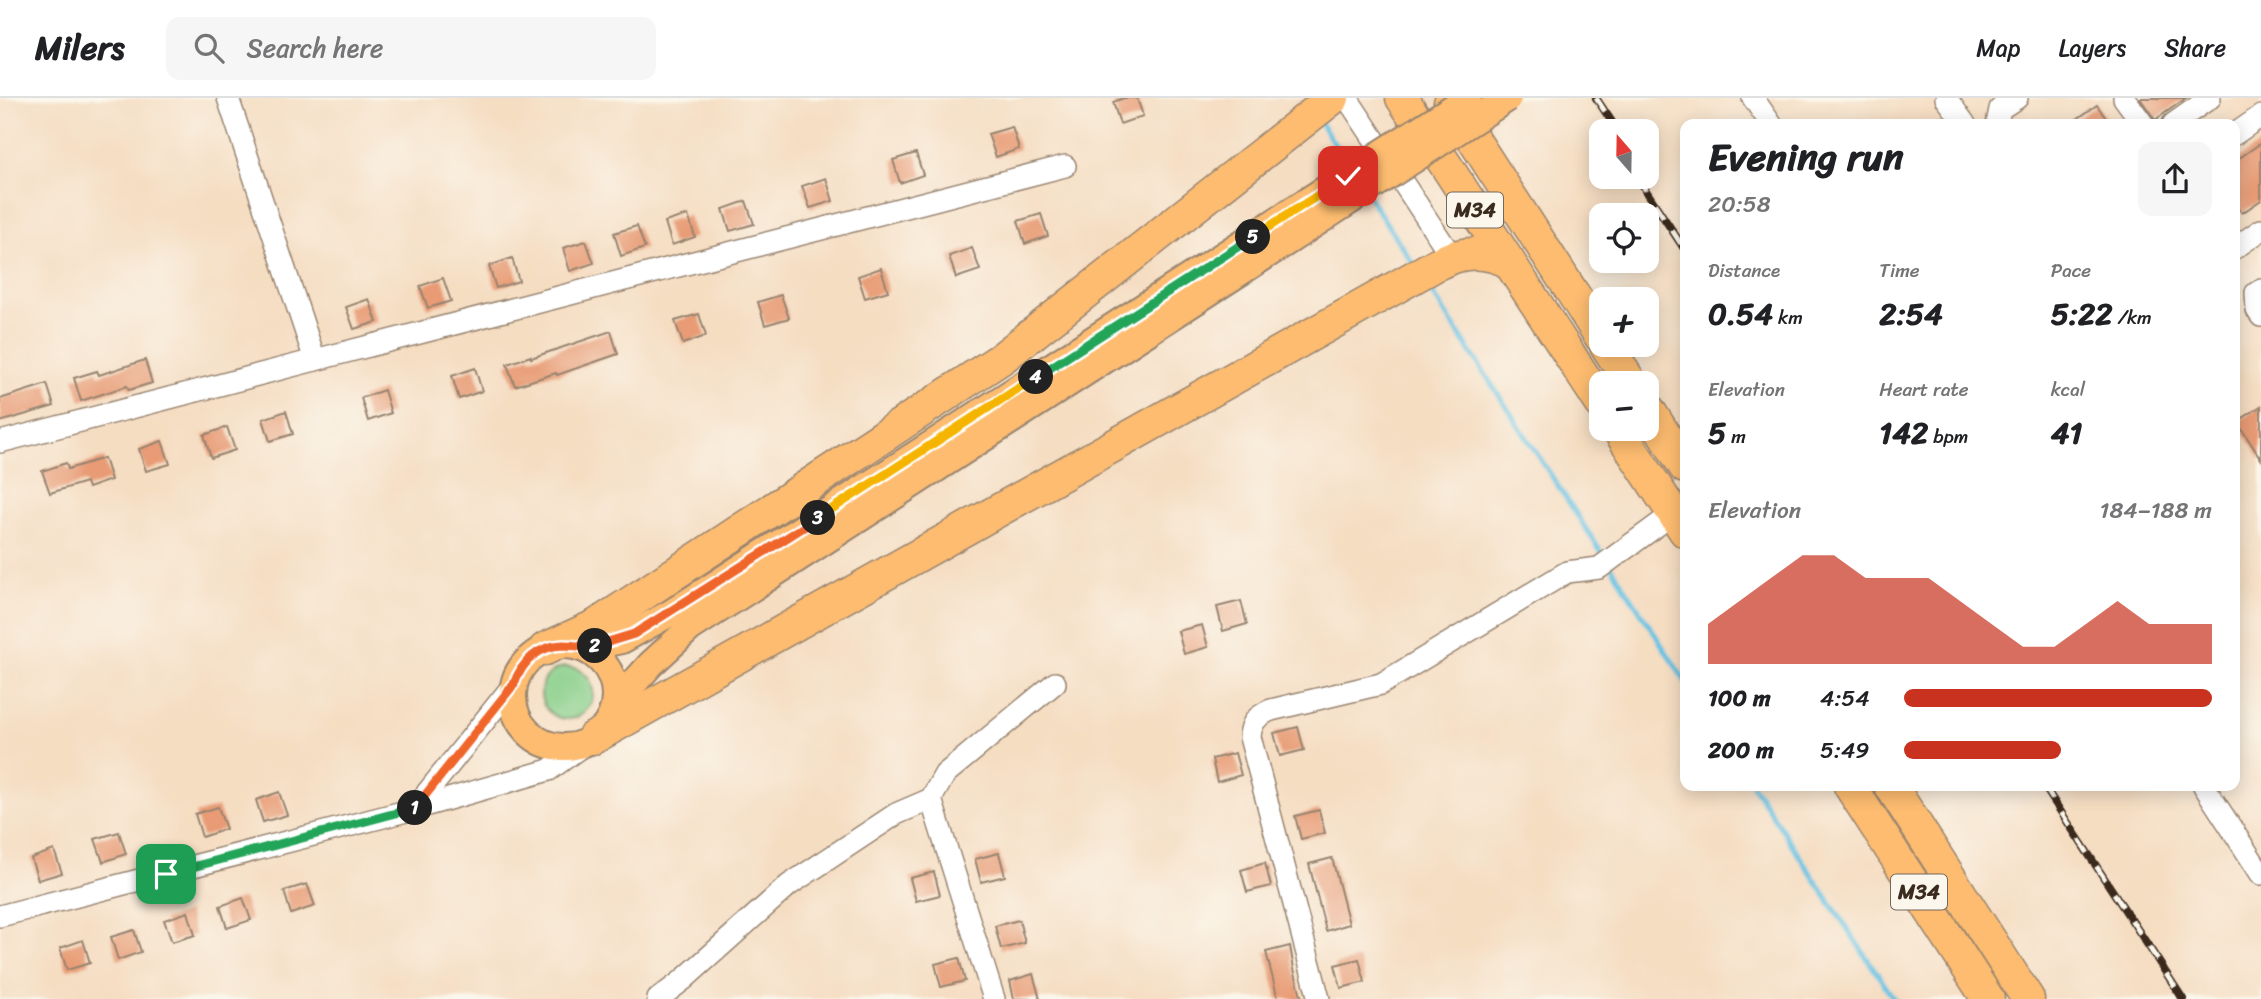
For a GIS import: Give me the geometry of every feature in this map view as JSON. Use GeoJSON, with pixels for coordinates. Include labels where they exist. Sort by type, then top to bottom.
{"type":"FeatureCollection","features":[{"type":"Feature","properties":{"kind":"highway"},"geometry":{"type":"LineString","coordinates":[[545,649],[595,626],[1002,358],[1332,98]]}},
{"type":"Feature","properties":{"kind":"highway","name":"M34"},"geometry":{"type":"LineString","coordinates":[[1402,98],[1589,385]]}},
{"type":"Feature","properties":{"kind":"highway","name":"M34"},"geometry":{"type":"LineString","coordinates":[[1446,98],[1589,318]]}},
{"type":"Feature","properties":{"kind":"highway"},"geometry":{"type":"LineString","coordinates":[[593,738],[1446,260],[1464,254],[1482,253],[1509,262]]}},
{"type":"Feature","properties":{"kind":"highway"},"geometry":{"type":"LineString","coordinates":[[1659,427],[1680,459]]}},
{"type":"Feature","properties":{"kind":"highway"},"geometry":{"type":"LineString","coordinates":[[1626,441],[1679,522]]}},
{"type":"Feature","properties":{"kind":"highway","name":"M34"},"geometry":{"type":"LineString","coordinates":[[1853,791],[1988,999]]}},
{"type":"Feature","properties":{"kind":"highway","name":"M34"},"geometry":{"type":"LineString","coordinates":[[1894,791],[2028,999]]}},
{"type":"Feature","properties":{"kind":"main road"},"geometry":{"type":"LineString","coordinates":[[1468,98],[1293,224],[690,628],[651,664],[615,704],[607,723],[593,738],[584,743],[553,746],[534,737],[520,722],[516,713],[514,684],[528,659],[545,649],[564,645],[583,648],[622,639],[674,611],[1293,224],[1508,98]]}},
{"type":"Feature","properties":{"kind":"main road"},"geometry":{"type":"LineString","coordinates":[[583,648],[599,658],[610,674],[614,684],[615,704]]}},
{"type":"Feature","properties":{"kind":"street"},"geometry":{"type":"LineString","coordinates":[[228,98],[315,360]]}},
{"type":"Feature","properties":{"kind":"street"},"geometry":{"type":"LineString","coordinates":[[1347,98],[1446,260]]}},
{"type":"Feature","properties":{"kind":"street"},"geometry":{"type":"LineString","coordinates":[[1753,98],[1768,119]]}},
{"type":"Feature","properties":{"kind":"street"},"geometry":{"type":"LineString","coordinates":[[1946,98],[1961,119]]}},
{"type":"Feature","properties":{"kind":"street"},"geometry":{"type":"LineString","coordinates":[[2124,98],[2139,119]]}},
{"type":"Feature","properties":{"kind":"street"},"geometry":{"type":"LineString","coordinates":[[2180,119],[2210,98]]}},
{"type":"Feature","properties":{"kind":"street"},"geometry":{"type":"LineString","coordinates":[[2240,131],[2261,116]]}},
{"type":"Feature","properties":{"kind":"street"},"geometry":{"type":"LineString","coordinates":[[0,442],[1065,166]]}},
{"type":"Feature","properties":{"kind":"street"},"geometry":{"type":"LineString","coordinates":[[2240,245],[2261,230]]}},
{"type":"Feature","properties":{"kind":"street"},"geometry":{"type":"LineString","coordinates":[[2261,290],[2256,293],[2257,310],[2261,316]]}},
{"type":"Feature","properties":{"kind":"street"},"geometry":{"type":"LineString","coordinates":[[1319,999],[1250,737],[1251,727],[1256,719],[1271,710],[1381,684],[1567,572],[1606,562],[1679,522]]}},
{"type":"Feature","properties":{"kind":"street"},"geometry":{"type":"LineString","coordinates":[[658,999],[686,989],[789,885],[896,814],[931,799],[945,774],[1055,683]]}},
{"type":"Feature","properties":{"kind":"street"},"geometry":{"type":"LineString","coordinates":[[414,809],[514,684]]}},
{"type":"Feature","properties":{"kind":"street"},"geometry":{"type":"LineString","coordinates":[[0,916],[414,809],[549,770],[593,738]]}},
{"type":"Feature","properties":{"kind":"street"},"geometry":{"type":"LineString","coordinates":[[2207,791],[2261,874]]}},
{"type":"Feature","properties":{"kind":"street"},"geometry":{"type":"LineString","coordinates":[[931,799],[994,999]]}},
{"type":"Feature","properties":{"kind":"green space"},"geometry":{"type":"Polygon","coordinates":[[[567,667],[586,674],[593,693],[586,712],[567,719],[548,712],[541,693],[548,674],[567,667]]]}},
{"type":"Feature","properties":{"kind":"building"},"geometry":{"type":"Polygon","coordinates":[[[1124,98],[1137,98],[1143,116],[1120,124],[1113,102],[1124,98]]]}},
{"type":"Feature","properties":{"kind":"building"},"geometry":{"type":"Polygon","coordinates":[[[2140,98],[2186,98],[2156,119],[2140,98]]]}},
{"type":"Feature","properties":{"kind":"building"},"geometry":{"type":"Polygon","coordinates":[[[2097,105],[2107,119],[2077,119],[2097,105]]]}},
{"type":"Feature","properties":{"kind":"building"},"geometry":{"type":"Polygon","coordinates":[[[1012,127],[1019,149],[996,157],[988,134],[1012,127]]]}},
{"type":"Feature","properties":{"kind":"building"},"geometry":{"type":"Polygon","coordinates":[[[2261,143],[2261,200],[2242,213],[2240,210],[2240,158],[2261,143]]]}},
{"type":"Feature","properties":{"kind":"building"},"geometry":{"type":"Polygon","coordinates":[[[916,153],[923,175],[900,183],[893,160],[916,153]]]}},
{"type":"Feature","properties":{"kind":"building"},"geometry":{"type":"Polygon","coordinates":[[[826,178],[833,201],[810,208],[802,186],[826,178]]]}},
{"type":"Feature","properties":{"kind":"building"},"geometry":{"type":"Polygon","coordinates":[[[746,201],[754,224],[730,231],[723,209],[746,201]]]}},
{"type":"Feature","properties":{"kind":"building"},"geometry":{"type":"Polygon","coordinates":[[[1041,214],[1048,236],[1025,244],[1018,221],[1041,214]]]}},
{"type":"Feature","properties":{"kind":"building"},"geometry":{"type":"Polygon","coordinates":[[[688,215],[695,237],[672,245],[665,222],[688,215]]]}},
{"type":"Feature","properties":{"kind":"building"},"geometry":{"type":"Polygon","coordinates":[[[637,226],[645,248],[621,256],[614,233],[637,226]]]}},
{"type":"Feature","properties":{"kind":"building"},"geometry":{"type":"Polygon","coordinates":[[[586,241],[594,263],[570,271],[563,248],[586,241]]]}},
{"type":"Feature","properties":{"kind":"building"},"geometry":{"type":"Polygon","coordinates":[[[972,248],[980,270],[956,278],[949,256],[972,248]]]}},
{"type":"Feature","properties":{"kind":"building"},"geometry":{"type":"Polygon","coordinates":[[[512,258],[519,281],[496,288],[489,266],[512,258]]]}},
{"type":"Feature","properties":{"kind":"building"},"geometry":{"type":"Polygon","coordinates":[[[881,268],[888,291],[865,298],[858,276],[881,268]]]}},
{"type":"Feature","properties":{"kind":"building"},"geometry":{"type":"Polygon","coordinates":[[[443,278],[451,301],[428,308],[420,286],[443,278]]]}},
{"type":"Feature","properties":{"kind":"building"},"geometry":{"type":"Polygon","coordinates":[[[781,295],[789,318],[765,325],[758,302],[781,295]]]}},
{"type":"Feature","properties":{"kind":"building"},"geometry":{"type":"Polygon","coordinates":[[[369,299],[377,322],[354,329],[346,307],[369,299]]]}},
{"type":"Feature","properties":{"kind":"building"},"geometry":{"type":"Polygon","coordinates":[[[699,314],[706,336],[683,344],[675,321],[699,314]]]}},
{"type":"Feature","properties":{"kind":"building"},"geometry":{"type":"Polygon","coordinates":[[[611,331],[618,354],[515,386],[507,364],[611,331]]]}},
{"type":"Feature","properties":{"kind":"building"},"geometry":{"type":"Polygon","coordinates":[[[145,360],[152,383],[129,390],[127,386],[81,401],[74,378],[97,371],[99,375],[145,360]]]}},
{"type":"Feature","properties":{"kind":"building"},"geometry":{"type":"Polygon","coordinates":[[[475,368],[482,391],[459,399],[452,376],[475,368]]]}},
{"type":"Feature","properties":{"kind":"building"},"geometry":{"type":"Polygon","coordinates":[[[47,384],[54,406],[0,422],[0,399],[47,384]]]}},
{"type":"Feature","properties":{"kind":"building"},"geometry":{"type":"Polygon","coordinates":[[[384,390],[391,413],[368,421],[361,398],[384,390]]]}},
{"type":"Feature","properties":{"kind":"building"},"geometry":{"type":"Polygon","coordinates":[[[2261,406],[2261,459],[2240,427],[2240,420],[2261,406]]]}},
{"type":"Feature","properties":{"kind":"building"},"geometry":{"type":"Polygon","coordinates":[[[286,411],[293,434],[270,441],[263,419],[286,411]]]}},
{"type":"Feature","properties":{"kind":"building"},"geometry":{"type":"Polygon","coordinates":[[[227,427],[235,450],[211,458],[204,435],[227,427]]]}},
{"type":"Feature","properties":{"kind":"building"},"geometry":{"type":"Polygon","coordinates":[[[162,441],[170,464],[146,471],[139,449],[162,441]]]}},
{"type":"Feature","properties":{"kind":"building"},"geometry":{"type":"Polygon","coordinates":[[[104,458],[111,480],[88,488],[86,482],[50,493],[42,471],[66,463],[68,469],[104,458]]]}},
{"type":"Feature","properties":{"kind":"building"},"geometry":{"type":"Polygon","coordinates":[[[1241,601],[1247,624],[1223,631],[1217,607],[1241,601]]]}},
{"type":"Feature","properties":{"kind":"building"},"geometry":{"type":"Polygon","coordinates":[[[1202,625],[1208,647],[1184,654],[1178,631],[1202,625]]]}},
{"type":"Feature","properties":{"kind":"building"},"geometry":{"type":"Polygon","coordinates":[[[1298,727],[1304,750],[1280,756],[1274,733],[1298,727]]]}},
{"type":"Feature","properties":{"kind":"building"},"geometry":{"type":"Polygon","coordinates":[[[1235,753],[1241,775],[1217,782],[1212,759],[1235,753]]]}},
{"type":"Feature","properties":{"kind":"building"},"geometry":{"type":"Polygon","coordinates":[[[279,792],[287,815],[263,822],[256,800],[279,792]]]}},
{"type":"Feature","properties":{"kind":"building"},"geometry":{"type":"Polygon","coordinates":[[[218,807],[226,829],[202,837],[195,814],[218,807]]]}},
{"type":"Feature","properties":{"kind":"building"},"geometry":{"type":"Polygon","coordinates":[[[1319,810],[1325,833],[1301,839],[1295,816],[1319,810]]]}},
{"type":"Feature","properties":{"kind":"building"},"geometry":{"type":"Polygon","coordinates":[[[119,832],[126,854],[103,862],[95,839],[119,832]]]}},
{"type":"Feature","properties":{"kind":"building"},"geometry":{"type":"Polygon","coordinates":[[[54,850],[62,873],[38,880],[31,858],[54,850]]]}},
{"type":"Feature","properties":{"kind":"building"},"geometry":{"type":"Polygon","coordinates":[[[999,853],[1005,876],[981,882],[975,859],[999,853]]]}},
{"type":"Feature","properties":{"kind":"building"},"geometry":{"type":"Polygon","coordinates":[[[1332,858],[1349,924],[1326,931],[1309,864],[1332,858]]]}},
{"type":"Feature","properties":{"kind":"building"},"geometry":{"type":"Polygon","coordinates":[[[1265,863],[1271,886],[1247,892],[1241,870],[1265,863]]]}},
{"type":"Feature","properties":{"kind":"building"},"geometry":{"type":"Polygon","coordinates":[[[934,872],[940,895],[916,901],[910,878],[934,872]]]}},
{"type":"Feature","properties":{"kind":"building"},"geometry":{"type":"Polygon","coordinates":[[[307,884],[315,906],[291,914],[284,891],[307,884]]]}},
{"type":"Feature","properties":{"kind":"building"},"geometry":{"type":"Polygon","coordinates":[[[243,898],[251,920],[227,928],[220,906],[243,898]]]}},
{"type":"Feature","properties":{"kind":"building"},"geometry":{"type":"Polygon","coordinates":[[[188,912],[195,935],[172,942],[164,920],[188,912]]]}},
{"type":"Feature","properties":{"kind":"building"},"geometry":{"type":"Polygon","coordinates":[[[1019,920],[1025,943],[1001,949],[995,926],[1019,920]]]}},
{"type":"Feature","properties":{"kind":"building"},"geometry":{"type":"Polygon","coordinates":[[[134,930],[141,952],[118,960],[111,937],[134,930]]]}},
{"type":"Feature","properties":{"kind":"building"},"geometry":{"type":"Polygon","coordinates":[[[83,940],[90,963],[67,970],[60,948],[83,940]]]}},
{"type":"Feature","properties":{"kind":"building"},"geometry":{"type":"Polygon","coordinates":[[[1290,946],[1302,999],[1278,999],[1266,952],[1290,946]]]}},
{"type":"Feature","properties":{"kind":"building"},"geometry":{"type":"Polygon","coordinates":[[[959,958],[965,981],[941,987],[935,964],[959,958]]]}},
{"type":"Feature","properties":{"kind":"building"},"geometry":{"type":"Polygon","coordinates":[[[1359,959],[1365,982],[1341,988],[1335,965],[1359,959]]]}},
{"type":"Feature","properties":{"kind":"building"},"geometry":{"type":"Polygon","coordinates":[[[1033,974],[1040,999],[1014,999],[1010,981],[1033,974]]]}},
{"type":"Feature","properties":{"kind":"waterway"},"geometry":{"type":"LineString","coordinates":[[1319,121],[1349,166]]}},
{"type":"Feature","properties":{"kind":"waterway"},"geometry":{"type":"LineString","coordinates":[[1369,197],[1414,265]]}},
{"type":"Feature","properties":{"kind":"waterway"},"geometry":{"type":"LineString","coordinates":[[1425,282],[1605,558]]}},
{"type":"Feature","properties":{"kind":"waterway"},"geometry":{"type":"LineString","coordinates":[[1611,566],[1680,673]]}},
{"type":"Feature","properties":{"kind":"waterway"},"geometry":{"type":"LineString","coordinates":[[1756,791],[1894,999]]}},
{"type":"Feature","properties":{"kind":"railway"},"geometry":{"type":"LineString","coordinates":[[1596,98],[1610,119]]}},
{"type":"Feature","properties":{"kind":"railway"},"geometry":{"type":"LineString","coordinates":[[1645,189],[1680,242]]}},
{"type":"Feature","properties":{"kind":"railway"},"geometry":{"type":"LineString","coordinates":[[2047,791],[2183,999]]}},
{"type":"Feature","properties":{"kind":"route"},"geometry":{"type":"LineString","coordinates":[[166,874],[414,809],[514,684],[528,659],[536,653],[554,646],[583,648],[609,643],[634,634],[674,611],[1348,176]]}}]}
